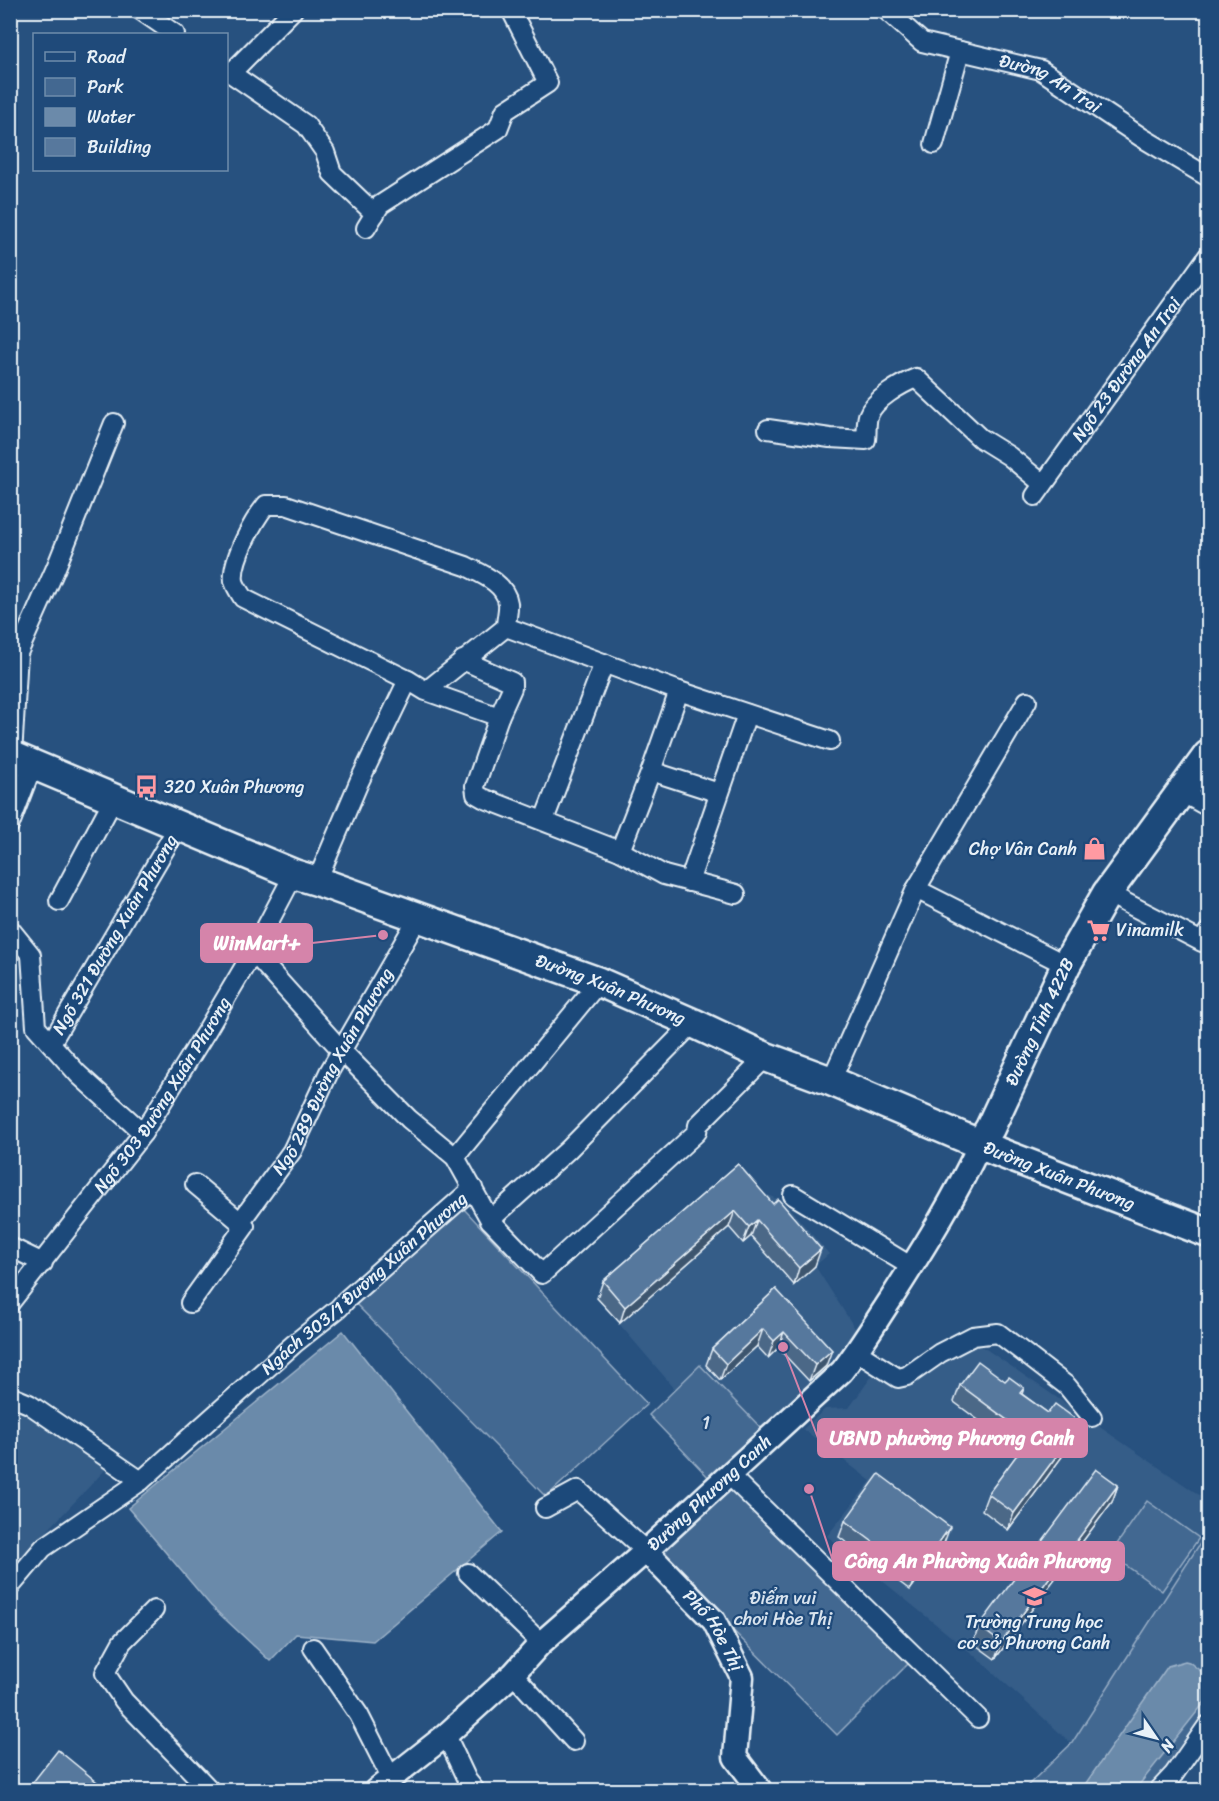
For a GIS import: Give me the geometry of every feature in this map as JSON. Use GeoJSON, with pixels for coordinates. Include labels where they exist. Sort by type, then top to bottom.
{"type":"FeatureCollection","features":[{"type":"Feature","properties":{"kind":"main road","name":"Đường Tỉnh 422B"},"geometry":{"type":"LineString","coordinates":[[981,1144],[1066,965],[1107,893],[1209,755]]}},
{"type":"Feature","properties":{"kind":"main road","name":"Đường Xuân Phương"},"geometry":{"type":"LineString","coordinates":[[18,759],[305,878],[599,982],[766,1057],[1209,1233]]}},
{"type":"Feature","properties":{"kind":"street"},"geometry":{"type":"LineString","coordinates":[[140,10],[174,33]]}},
{"type":"Feature","properties":{"kind":"street"},"geometry":{"type":"LineString","coordinates":[[293,10],[229,72],[306,125],[325,152],[332,173],[370,221],[380,206],[498,129],[505,111],[548,82],[511,10]]}},
{"type":"Feature","properties":{"kind":"street","name":"Đường An Trai"},"geometry":{"type":"LineString","coordinates":[[886,10],[922,42],[1041,70],[1141,137],[1209,177]]}},
{"type":"Feature","properties":{"kind":"street"},"geometry":{"type":"LineString","coordinates":[[934,144],[960,51]]}},
{"type":"Feature","properties":{"kind":"street","name":"Ngõ 23 Đường An Trai"},"geometry":{"type":"LineString","coordinates":[[768,429],[830,438],[866,440],[868,415],[884,396],[916,378],[980,438],[1009,456],[1039,490],[1209,256]]}},
{"type":"Feature","properties":{"kind":"street"},"geometry":{"type":"LineString","coordinates":[[10,824],[18,759],[18,653],[56,570],[114,423]]}},
{"type":"Feature","properties":{"kind":"street"},"geometry":{"type":"LineString","coordinates":[[426,691],[506,627],[508,604],[506,594],[491,578],[466,566],[286,505],[266,505],[258,515],[236,563],[234,581],[243,598],[426,691],[499,717]]}},
{"type":"Feature","properties":{"kind":"street"},"geometry":{"type":"LineString","coordinates":[[506,627],[679,691],[830,741]]}},
{"type":"Feature","properties":{"kind":"street"},"geometry":{"type":"LineString","coordinates":[[463,660],[512,682],[512,688],[499,717],[475,786],[476,794],[620,851],[664,875],[736,894]]}},
{"type":"Feature","properties":{"kind":"street"},"geometry":{"type":"LineString","coordinates":[[544,820],[604,663]]}},
{"type":"Feature","properties":{"kind":"street","name":"Ngõ 303 Đường Xuân Phương"},"geometry":{"type":"LineString","coordinates":[[10,1303],[143,1133],[253,952],[305,878],[359,782],[408,680]]}},
{"type":"Feature","properties":{"kind":"street"},"geometry":{"type":"LineString","coordinates":[[620,851],[679,691]]}},
{"type":"Feature","properties":{"kind":"street"},"geometry":{"type":"LineString","coordinates":[[831,1081],[916,889],[1027,701]]}},
{"type":"Feature","properties":{"kind":"street"},"geometry":{"type":"LineString","coordinates":[[689,882],[747,714]]}},
{"type":"Feature","properties":{"kind":"street"},"geometry":{"type":"LineString","coordinates":[[651,771],[718,793]]}},
{"type":"Feature","properties":{"kind":"street"},"geometry":{"type":"LineString","coordinates":[[1181,792],[1209,807]]}},
{"type":"Feature","properties":{"kind":"street"},"geometry":{"type":"LineString","coordinates":[[59,901],[114,798]]}},
{"type":"Feature","properties":{"kind":"street","name":"Ngõ 321 Đường Xuân Phương"},"geometry":{"type":"LineString","coordinates":[[51,1043],[179,825]]}},
{"type":"Feature","properties":{"kind":"street"},"geometry":{"type":"LineString","coordinates":[[916,889],[1066,965]]}},
{"type":"Feature","properties":{"kind":"street"},"geometry":{"type":"LineString","coordinates":[[1107,893],[1206,939]]}},
{"type":"Feature","properties":{"kind":"street","name":"Ngõ 289 Đường Xuân Phương"},"geometry":{"type":"LineString","coordinates":[[190,1303],[245,1226],[241,1221],[292,1151],[329,1072],[418,918]]}},
{"type":"Feature","properties":{"kind":"street"},"geometry":{"type":"LineString","coordinates":[[10,929],[31,955],[36,1027],[78,1074],[143,1133]]}},
{"type":"Feature","properties":{"kind":"street","name":"Ngách 303/1 Đường Xuân Phương"},"geometry":{"type":"LineString","coordinates":[[10,1587],[50,1542],[141,1481],[473,1188],[455,1157],[409,1119],[342,1051],[253,952]]}},
{"type":"Feature","properties":{"kind":"street"},"geometry":{"type":"LineString","coordinates":[[455,1157],[599,982]]}},
{"type":"Feature","properties":{"kind":"street"},"geometry":{"type":"LineString","coordinates":[[490,1220],[568,1150],[693,1023]]}},
{"type":"Feature","properties":{"kind":"street"},"geometry":{"type":"LineString","coordinates":[[473,1188],[490,1220],[542,1274],[697,1132],[698,1125],[766,1057]]}},
{"type":"Feature","properties":{"kind":"street","name":"Đường Phương Canh"},"geometry":{"type":"LineString","coordinates":[[383,1784],[446,1735],[513,1674],[541,1643],[646,1551],[842,1371],[857,1352],[912,1267],[981,1144]]}},
{"type":"Feature","properties":{"kind":"street"},"geometry":{"type":"LineString","coordinates":[[195,1184],[241,1221]]}},
{"type":"Feature","properties":{"kind":"street"},"geometry":{"type":"LineString","coordinates":[[793,1194],[912,1267]]}},
{"type":"Feature","properties":{"kind":"street"},"geometry":{"type":"LineString","coordinates":[[10,1247],[43,1263]]}},
{"type":"Feature","properties":{"kind":"street"},"geometry":{"type":"LineString","coordinates":[[857,1352],[898,1378],[907,1376],[940,1353],[973,1336],[998,1333],[1067,1386],[1092,1417]]}},
{"type":"Feature","properties":{"kind":"street"},"geometry":{"type":"LineString","coordinates":[[10,1396],[29,1404],[141,1481]]}},
{"type":"Feature","properties":{"kind":"street"},"geometry":{"type":"LineString","coordinates":[[728,1474],[978,1719]]}},
{"type":"Feature","properties":{"kind":"street"},"geometry":{"type":"LineString","coordinates":[[545,1508],[578,1490],[646,1551]]}},
{"type":"Feature","properties":{"kind":"street","name":"Phố Hòe Thị"},"geometry":{"type":"LineString","coordinates":[[646,1551],[714,1621],[742,1677],[735,1757],[760,1791]]}},
{"type":"Feature","properties":{"kind":"street"},"geometry":{"type":"LineString","coordinates":[[468,1573],[541,1643]]}},
{"type":"Feature","properties":{"kind":"street"},"geometry":{"type":"LineString","coordinates":[[154,1610],[122,1642],[105,1673],[124,1701],[210,1791]]}},
{"type":"Feature","properties":{"kind":"street"},"geometry":{"type":"LineString","coordinates":[[313,1648],[359,1715],[383,1784]]}},
{"type":"Feature","properties":{"kind":"street"},"geometry":{"type":"LineString","coordinates":[[513,1674],[574,1742]]}},
{"type":"Feature","properties":{"kind":"street"},"geometry":{"type":"LineString","coordinates":[[1159,1791],[1209,1725]]}},
{"type":"Feature","properties":{"kind":"street"},"geometry":{"type":"LineString","coordinates":[[446,1735],[467,1780],[475,1791]]}},
{"type":"Feature","properties":{"kind":"shaded area"},"geometry":{"type":"Polygon","coordinates":[[[732,1180],[784,1202],[829,1254],[815,1266],[858,1333],[763,1430],[701,1365],[675,1389],[597,1298],[732,1180]]]}},
{"type":"Feature","properties":{"kind":"shaded area","name":"Trường Trung học cơ sở Phương Canh"},"geometry":{"type":"Polygon","coordinates":[[[977,1343],[1208,1501],[1208,1531],[1072,1744],[975,1656],[827,1536],[871,1481],[803,1429],[825,1409],[849,1408],[879,1366],[908,1385],[977,1343]]]}},
{"type":"Feature","properties":{"kind":"shaded area"},"geometry":{"type":"Polygon","coordinates":[[[11,1405],[22,1410],[105,1470],[11,1569],[11,1405]]]}},
{"type":"Feature","properties":{"kind":"green space"},"geometry":{"type":"Polygon","coordinates":[[[463,1208],[647,1404],[546,1497],[355,1303],[463,1208]]]}},
{"type":"Feature","properties":{"kind":"green space","name":"1"},"geometry":{"type":"Polygon","coordinates":[[[700,1365],[763,1430],[711,1480],[649,1415],[700,1365]]]}},
{"type":"Feature","properties":{"kind":"green space","name":"Điểm vui chơi Hòe Thị"},"geometry":{"type":"Polygon","coordinates":[[[728,1479],[910,1662],[837,1735],[655,1552],[728,1479]]]}},
{"type":"Feature","properties":{"kind":"green space"},"geometry":{"type":"Polygon","coordinates":[[[1147,1501],[1199,1538],[1162,1591],[1110,1554],[1147,1501]]]}},
{"type":"Feature","properties":{"kind":"green space"},"geometry":{"type":"Polygon","coordinates":[[[1208,1531],[1208,1720],[1156,1790],[1023,1790],[1072,1743],[1208,1531]]]}},
{"type":"Feature","properties":{"kind":"water"},"geometry":{"type":"Polygon","coordinates":[[[343,1331],[502,1532],[373,1641],[296,1634],[270,1661],[211,1606],[128,1508],[343,1331]]]}},
{"type":"Feature","properties":{"kind":"water"},"geometry":{"type":"Polygon","coordinates":[[[1185,1661],[1208,1677],[1208,1698],[1135,1790],[1081,1790],[1168,1666],[1185,1661]]]}},
{"type":"Feature","properties":{"kind":"building"},"geometry":{"type":"Polygon","coordinates":[[[738,1164],[773,1204],[778,1199],[821,1249],[799,1268],[757,1220],[749,1227],[735,1211],[625,1307],[603,1281],[738,1164]]]}},
{"type":"Feature","properties":{"kind":"building"},"geometry":{"type":"Polygon","coordinates":[[[776,1289],[832,1350],[815,1365],[784,1332],[774,1341],[763,1329],[726,1364],[712,1349],[776,1289]]]}},
{"type":"Feature","properties":{"kind":"building"},"geometry":{"type":"Polygon","coordinates":[[[978,1361],[1005,1381],[1009,1377],[1024,1388],[1020,1393],[1048,1413],[1055,1404],[1081,1423],[1014,1513],[988,1494],[1030,1437],[960,1385],[978,1361]]]}},
{"type":"Feature","properties":{"kind":"building"},"geometry":{"type":"Polygon","coordinates":[[[1096,1469],[1118,1485],[1001,1643],[979,1626],[1096,1469]]]}},
{"type":"Feature","properties":{"kind":"building"},"geometry":{"type":"Polygon","coordinates":[[[879,1474],[950,1527],[916,1574],[845,1521],[879,1474]]]}},
{"type":"Feature","properties":{"kind":"building"},"geometry":{"type":"Polygon","coordinates":[[[58,1750],[108,1791],[26,1791],[58,1750]]]}},
{"type":"Feature","properties":{"kind":"place","name":"320 Xuân Phương"},"geometry":{"type":"Point","coordinates":[146,787]}},
{"type":"Feature","properties":{"kind":"place","name":"Chợ Vân Canh"},"geometry":{"type":"Point","coordinates":[1095,849]}},
{"type":"Feature","properties":{"kind":"place","name":"Vinamilk"},"geometry":{"type":"Point","coordinates":[1098,930]}},
{"type":"Feature","properties":{"kind":"place","name":"WinMart+"},"geometry":{"type":"Point","coordinates":[383,935]}},
{"type":"Feature","properties":{"kind":"place","name":"UBND phường Phương Canh"},"geometry":{"type":"Point","coordinates":[783,1347]}},
{"type":"Feature","properties":{"kind":"place","name":"Công An Phường Xuân Phương"},"geometry":{"type":"Point","coordinates":[809,1489]}},
{"type":"Feature","properties":{"kind":"place","name":"Trường Trung học cơ sở Phương Canh"},"geometry":{"type":"Point","coordinates":[1034,1596]}}]}
